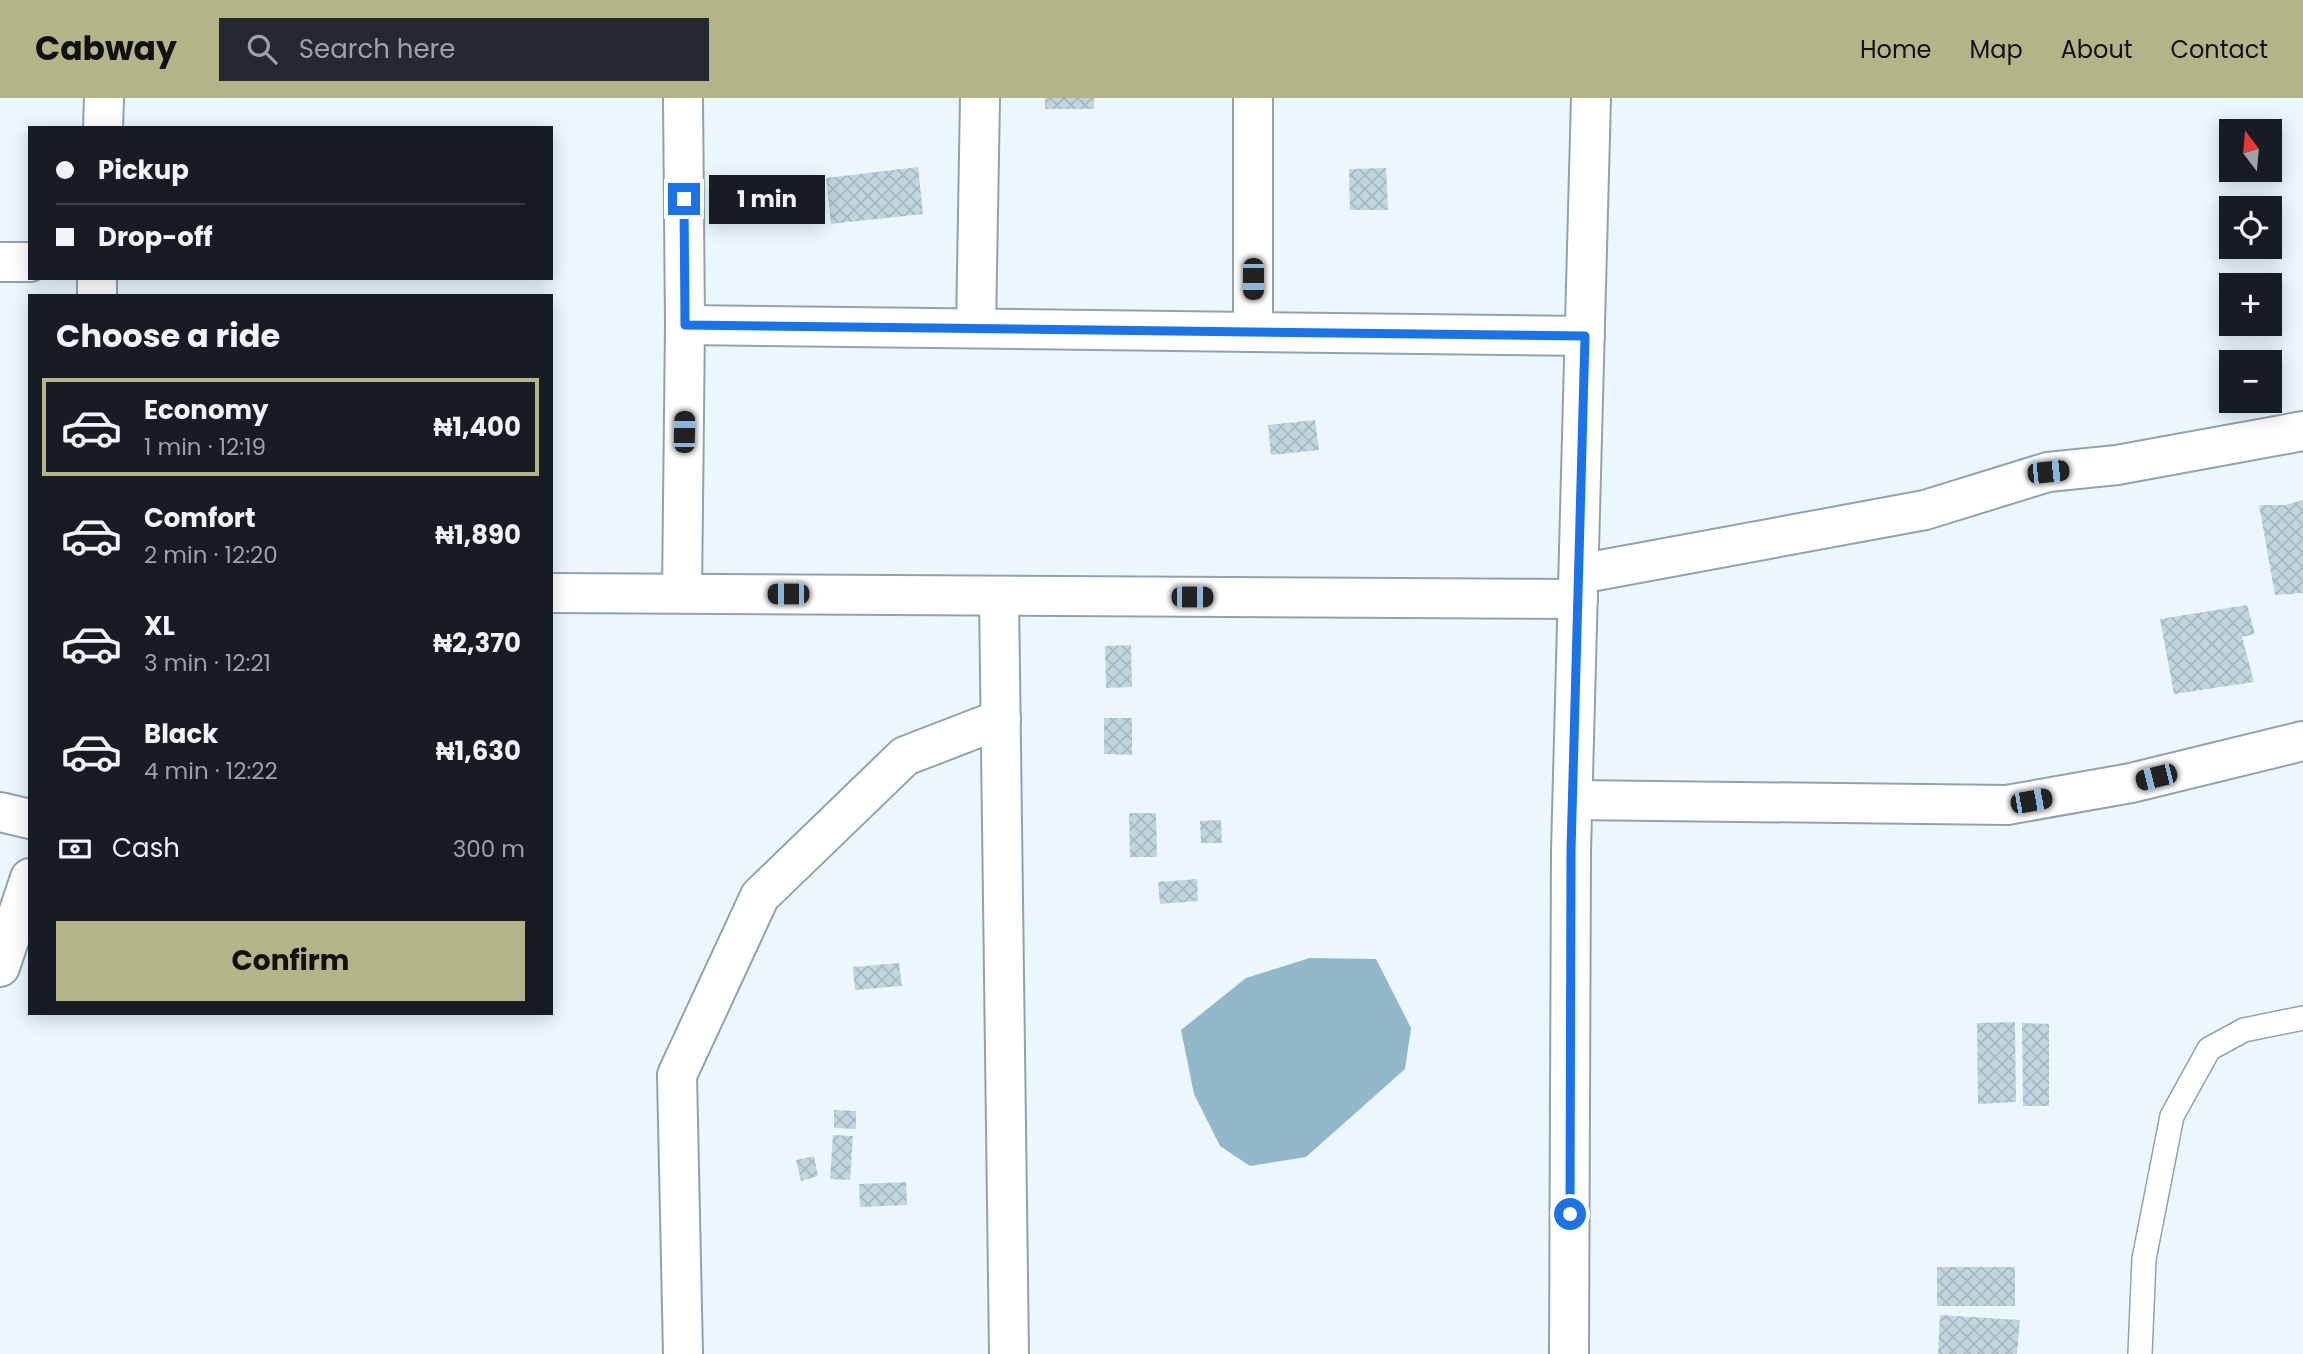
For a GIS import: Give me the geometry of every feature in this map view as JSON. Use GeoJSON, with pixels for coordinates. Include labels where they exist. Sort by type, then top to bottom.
{"type":"FeatureCollection","features":[{"type":"Feature","properties":{"kind":"street"},"geometry":{"type":"LineString","coordinates":[[103,126],[104,98]]}},
{"type":"Feature","properties":{"kind":"street"},"geometry":{"type":"LineString","coordinates":[[682,593],[685,325],[683,98]]}},
{"type":"Feature","properties":{"kind":"street"},"geometry":{"type":"LineString","coordinates":[[976,328],[980,98]]}},
{"type":"Feature","properties":{"kind":"street"},"geometry":{"type":"LineString","coordinates":[[1253,98],[1253,331]]}},
{"type":"Feature","properties":{"kind":"street"},"geometry":{"type":"LineString","coordinates":[[1569,1354],[1573,800],[1591,98]]}},
{"type":"Feature","properties":{"kind":"street"},"geometry":{"type":"LineString","coordinates":[[0,262],[28,261]]}},
{"type":"Feature","properties":{"kind":"street"},"geometry":{"type":"LineString","coordinates":[[685,325],[1585,336]]}},
{"type":"Feature","properties":{"kind":"street"},"geometry":{"type":"LineString","coordinates":[[553,593],[999,596],[1578,587],[1925,510],[2048,472],[2117,465],[2303,431]]}},
{"type":"Feature","properties":{"kind":"street"},"geometry":{"type":"LineString","coordinates":[[999,596],[1009,1354]]}},
{"type":"Feature","properties":{"kind":"street"},"geometry":{"type":"LineString","coordinates":[[682,1354],[677,1075],[760,896],[905,756],[1001,719]]}},
{"type":"Feature","properties":{"kind":"street"},"geometry":{"type":"LineString","coordinates":[[1573,800],[2007,805],[2131,783],[2303,741]]}},
{"type":"Feature","properties":{"kind":"street"},"geometry":{"type":"LineString","coordinates":[[0,812],[28,819]]}},
{"type":"Feature","properties":{"kind":"street"},"geometry":{"type":"LineString","coordinates":[[0,967],[28,884]]}},
{"type":"Feature","properties":{"kind":"lane"},"geometry":{"type":"LineString","coordinates":[[2140,1354],[2144,1259],[2172,1116],[2209,1049],[2245,1030],[2303,1018]]}},
{"type":"Feature","properties":{"kind":"water"},"geometry":{"type":"Polygon","coordinates":[[[1310,958],[1376,959],[1411,1028],[1405,1069],[1306,1157],[1250,1166],[1220,1146],[1194,1094],[1181,1030],[1246,978],[1310,958]]]}},
{"type":"Feature","properties":{"kind":"building"},"geometry":{"type":"Polygon","coordinates":[[[1045,98],[1094,98],[1094,109],[1045,109],[1045,98]]]}},
{"type":"Feature","properties":{"kind":"building"},"geometry":{"type":"Polygon","coordinates":[[[918,167],[923,214],[831,224],[826,178],[918,167]]]}},
{"type":"Feature","properties":{"kind":"building"},"geometry":{"type":"Polygon","coordinates":[[[1386,168],[1388,210],[1350,210],[1349,169],[1386,168]]]}},
{"type":"Feature","properties":{"kind":"building"},"geometry":{"type":"Polygon","coordinates":[[[1315,420],[1319,450],[1271,455],[1268,425],[1315,420]]]}},
{"type":"Feature","properties":{"kind":"building"},"geometry":{"type":"Polygon","coordinates":[[[2303,500],[2303,593],[2275,595],[2259,505],[2285,505],[2303,500]]]}},
{"type":"Feature","properties":{"kind":"building"},"geometry":{"type":"Polygon","coordinates":[[[2247,605],[2255,634],[2242,637],[2254,682],[2174,694],[2160,619],[2247,605]]]}},
{"type":"Feature","properties":{"kind":"building"},"geometry":{"type":"Polygon","coordinates":[[[1131,645],[1132,687],[1106,688],[1105,646],[1131,645]]]}},
{"type":"Feature","properties":{"kind":"building"},"geometry":{"type":"Polygon","coordinates":[[[1104,718],[1132,718],[1132,755],[1104,754],[1104,718]]]}},
{"type":"Feature","properties":{"kind":"building"},"geometry":{"type":"Polygon","coordinates":[[[1129,813],[1156,813],[1157,857],[1130,857],[1129,813]]]}},
{"type":"Feature","properties":{"kind":"building"},"geometry":{"type":"Polygon","coordinates":[[[1221,820],[1222,843],[1201,843],[1200,821],[1221,820]]]}},
{"type":"Feature","properties":{"kind":"building"},"geometry":{"type":"Polygon","coordinates":[[[1197,879],[1198,901],[1160,904],[1158,882],[1197,879]]]}},
{"type":"Feature","properties":{"kind":"building"},"geometry":{"type":"Polygon","coordinates":[[[899,963],[902,986],[855,990],[853,967],[899,963]]]}},
{"type":"Feature","properties":{"kind":"building"},"geometry":{"type":"Polygon","coordinates":[[[2015,1022],[2016,1102],[1978,1104],[1977,1023],[2015,1022]]]}},
{"type":"Feature","properties":{"kind":"building"},"geometry":{"type":"Polygon","coordinates":[[[2022,1023],[2049,1024],[2049,1106],[2023,1106],[2022,1023]]]}},
{"type":"Feature","properties":{"kind":"building"},"geometry":{"type":"Polygon","coordinates":[[[834,1110],[856,1111],[856,1129],[834,1128],[834,1110]]]}},
{"type":"Feature","properties":{"kind":"building"},"geometry":{"type":"Polygon","coordinates":[[[833,1135],[853,1136],[850,1180],[830,1179],[833,1135]]]}},
{"type":"Feature","properties":{"kind":"building"},"geometry":{"type":"Polygon","coordinates":[[[814,1156],[818,1176],[801,1181],[796,1160],[814,1156]]]}},
{"type":"Feature","properties":{"kind":"building"},"geometry":{"type":"Polygon","coordinates":[[[906,1182],[907,1205],[860,1207],[859,1184],[906,1182]]]}},
{"type":"Feature","properties":{"kind":"building"},"geometry":{"type":"Polygon","coordinates":[[[1937,1267],[2015,1267],[2015,1306],[1937,1306],[1937,1267]]]}},
{"type":"Feature","properties":{"kind":"building"},"geometry":{"type":"Polygon","coordinates":[[[1940,1315],[2020,1320],[2017,1354],[1938,1354],[1940,1315]]]}},
{"type":"Feature","properties":{"kind":"route"},"geometry":{"type":"LineString","coordinates":[[684,199],[685,325],[1585,336],[1571,851],[1570,1214]]}}]}
